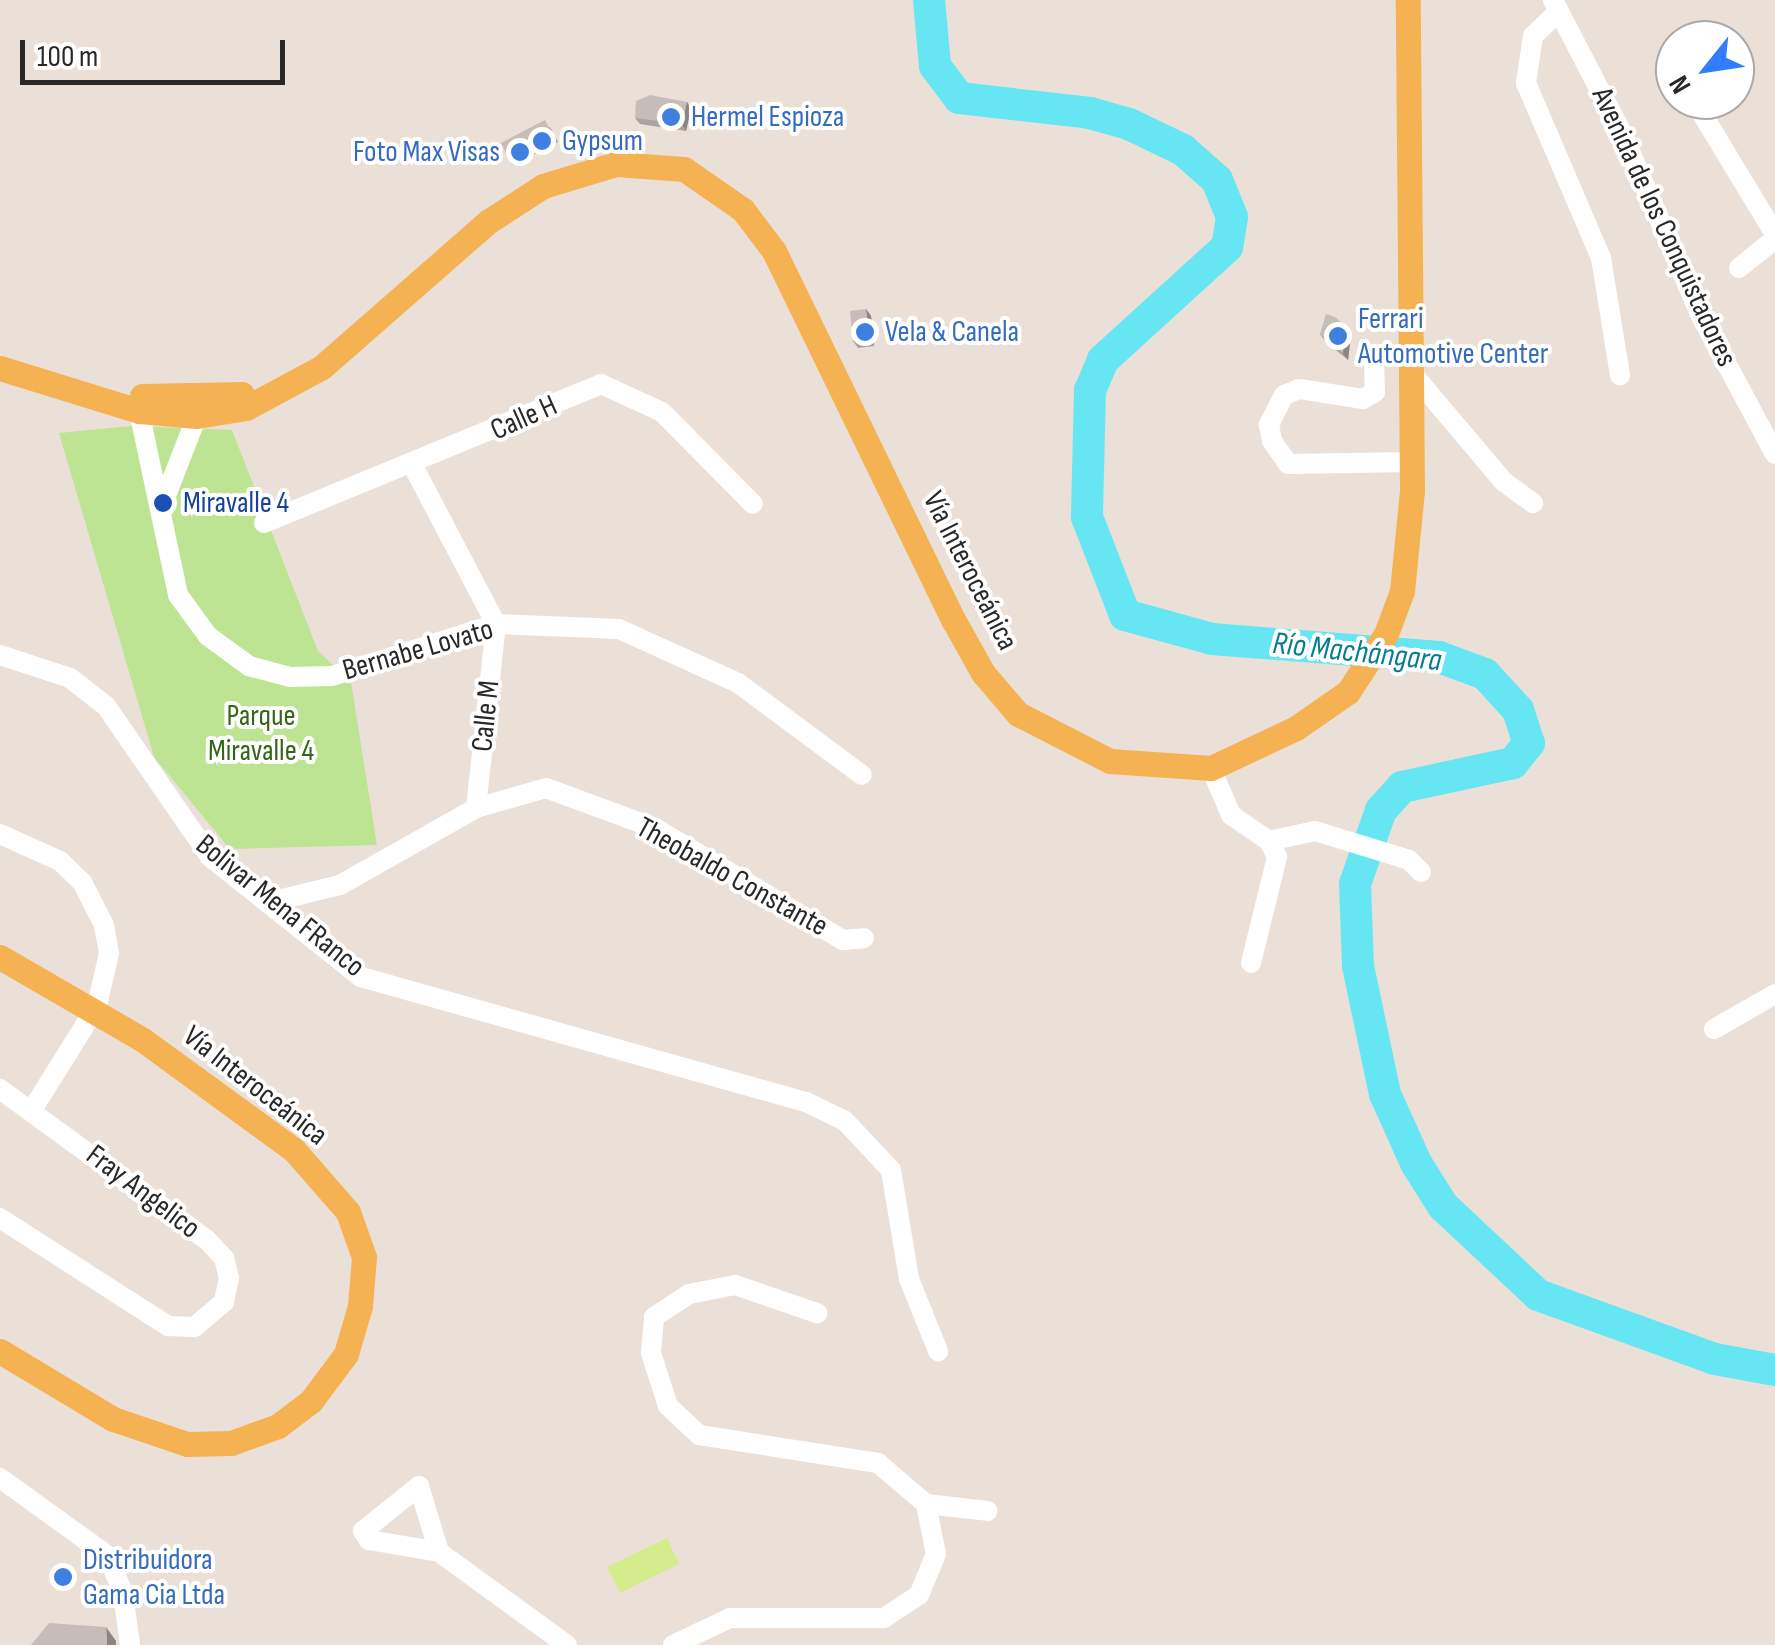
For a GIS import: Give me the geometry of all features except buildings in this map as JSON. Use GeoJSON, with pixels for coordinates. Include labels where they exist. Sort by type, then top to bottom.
{"type":"FeatureCollection","features":[{"type":"Feature","properties":{"kind":"main road","name":"Vía Interoceánica"},"geometry":{"type":"LineString","coordinates":[[0,368],[102,395],[139,411],[197,416],[246,408],[322,367],[489,222],[543,186],[616,164],[684,169],[743,210],[774,251],[954,621],[983,673],[1018,714],[1110,761],[1211,768],[1296,728],[1348,692],[1386,634],[1402,592],[1412,490],[1408,0]]}},
{"type":"Feature","properties":{"kind":"main road","name":"Vía Interoceánica"},"geometry":{"type":"LineString","coordinates":[[102,395],[276,390]]}},
{"type":"Feature","properties":{"kind":"main road","name":"Vía Interoceánica"},"geometry":{"type":"LineString","coordinates":[[0,956],[142,1040],[294,1150],[348,1212],[364,1257],[360,1306],[346,1354],[312,1401],[278,1426],[231,1443],[186,1444],[114,1419],[0,1352]]}},
{"type":"Feature","properties":{"kind":"street"},"geometry":{"type":"LineString","coordinates":[[1556,5],[1533,36],[1526,83],[1601,258],[1620,375]]}},
{"type":"Feature","properties":{"kind":"street","name":"Avenida de los Conquistadores"},"geometry":{"type":"LineString","coordinates":[[1556,5],[1623,134],[1702,318],[1775,454]]}},
{"type":"Feature","properties":{"kind":"street"},"geometry":{"type":"LineString","coordinates":[[1707,120],[1775,237],[1739,268]]}},
{"type":"Feature","properties":{"kind":"street"},"geometry":{"type":"LineString","coordinates":[[1374,362],[1375,392],[1363,399],[1299,389],[1284,395],[1268,426],[1272,442],[1288,464],[1411,462]]}},
{"type":"Feature","properties":{"kind":"street"},"geometry":{"type":"LineString","coordinates":[[1410,372],[1504,482],[1533,503]]}},
{"type":"Feature","properties":{"kind":"street","name":"Calle H"},"geometry":{"type":"LineString","coordinates":[[264,524],[413,466],[601,384],[662,412],[752,504]]}},
{"type":"Feature","properties":{"kind":"street","name":"Bernabe Lovato"},"geometry":{"type":"LineString","coordinates":[[139,411],[164,503],[165,548],[178,595],[208,636],[248,666],[290,677],[332,676],[496,624],[619,629],[738,683],[862,775]]}},
{"type":"Feature","properties":{"kind":"street","name":"Bernabe Lovato"},"geometry":{"type":"LineString","coordinates":[[164,503],[197,416]]}},
{"type":"Feature","properties":{"kind":"street"},"geometry":{"type":"LineString","coordinates":[[413,466],[496,624]]}},
{"type":"Feature","properties":{"kind":"street","name":"Calle M"},"geometry":{"type":"LineString","coordinates":[[476,808],[496,624]]}},
{"type":"Feature","properties":{"kind":"street","name":"Bolivar Mena FRanco"},"geometry":{"type":"LineString","coordinates":[[0,655],[70,678],[106,706],[190,833],[361,977],[806,1102],[844,1121],[892,1170],[909,1279],[938,1351]]}},
{"type":"Feature","properties":{"kind":"street"},"geometry":{"type":"LineString","coordinates":[[1211,768],[1231,815],[1268,841],[1276,857],[1251,963]]}},
{"type":"Feature","properties":{"kind":"street","name":"Theobaldo Constante"},"geometry":{"type":"LineString","coordinates":[[270,902],[340,885],[476,808],[546,788],[655,828],[843,940],[864,938]]}},
{"type":"Feature","properties":{"kind":"street"},"geometry":{"type":"LineString","coordinates":[[1268,841],[1315,831],[1415,866]]}},
{"type":"Feature","properties":{"kind":"street"},"geometry":{"type":"LineString","coordinates":[[0,834],[60,861],[82,882],[104,925],[106,984],[81,1034],[32,1110]]}},
{"type":"Feature","properties":{"kind":"street"},"geometry":{"type":"LineString","coordinates":[[1714,1029],[1775,994]]}},
{"type":"Feature","properties":{"kind":"street","name":"Fray Angelico"},"geometry":{"type":"LineString","coordinates":[[0,1089],[207,1240],[224,1258],[230,1278],[224,1302],[194,1327],[168,1326],[0,1218]]}},
{"type":"Feature","properties":{"kind":"street"},"geometry":{"type":"LineString","coordinates":[[817,1313],[735,1286],[689,1294],[654,1318],[651,1352],[668,1406],[699,1435],[878,1463],[926,1504],[988,1511]]}},
{"type":"Feature","properties":{"kind":"street"},"geometry":{"type":"LineString","coordinates":[[0,1478],[108,1556],[122,1592],[130,1645]]}},
{"type":"Feature","properties":{"kind":"street"},"geometry":{"type":"LineString","coordinates":[[673,1645],[730,1618],[884,1618],[919,1594],[936,1554],[926,1504]]}},
{"type":"Feature","properties":{"kind":"street"},"geometry":{"type":"LineString","coordinates":[[439,1552],[567,1645]]}},
{"type":"Feature","properties":{"kind":"green space","name":"Parque Miravalle 4"},"geometry":{"type":"Polygon","coordinates":[[[131,426],[232,430],[318,651],[351,682],[377,845],[230,849],[154,757],[59,433],[131,426]]]}},
{"type":"Feature","properties":{"kind":"green space"},"geometry":{"type":"Polygon","coordinates":[[[667,1538],[679,1564],[620,1593],[607,1567],[667,1538]]]}},
{"type":"Feature","properties":{"kind":"waterway","name":"Río Machángara"},"geometry":{"type":"LineString","coordinates":[[929,0],[935,66],[959,98],[1090,113],[1129,124],[1183,150],[1217,180],[1232,217],[1227,247],[1103,360],[1090,390],[1087,517],[1125,615],[1212,639],[1439,657],[1485,674],[1518,710],[1529,743],[1513,763],[1402,787],[1381,810],[1355,884],[1358,966],[1385,1094],[1416,1163],[1443,1206],[1538,1295],[1715,1359],[1775,1370]]}},
{"type":"Feature","properties":{"kind":"place","name":"Hermel Espioza"},"geometry":{"type":"Point","coordinates":[671,117]}},
{"type":"Feature","properties":{"kind":"place","name":"Gypsum"},"geometry":{"type":"Point","coordinates":[542,141]}},
{"type":"Feature","properties":{"kind":"place","name":"Foto Max Visas"},"geometry":{"type":"Point","coordinates":[520,152]}},
{"type":"Feature","properties":{"kind":"place","name":"Vela & Canela"},"geometry":{"type":"Point","coordinates":[865,332]}},
{"type":"Feature","properties":{"kind":"place","name":"Ferrari Automotive Center"},"geometry":{"type":"Point","coordinates":[1338,336]}},
{"type":"Feature","properties":{"kind":"place","name":"Miravalle 4"},"geometry":{"type":"Point","coordinates":[163,503]}},
{"type":"Feature","properties":{"kind":"place","name":"Distribuidora Gama Cia Ltda"},"geometry":{"type":"Point","coordinates":[63,1577]}}]}
